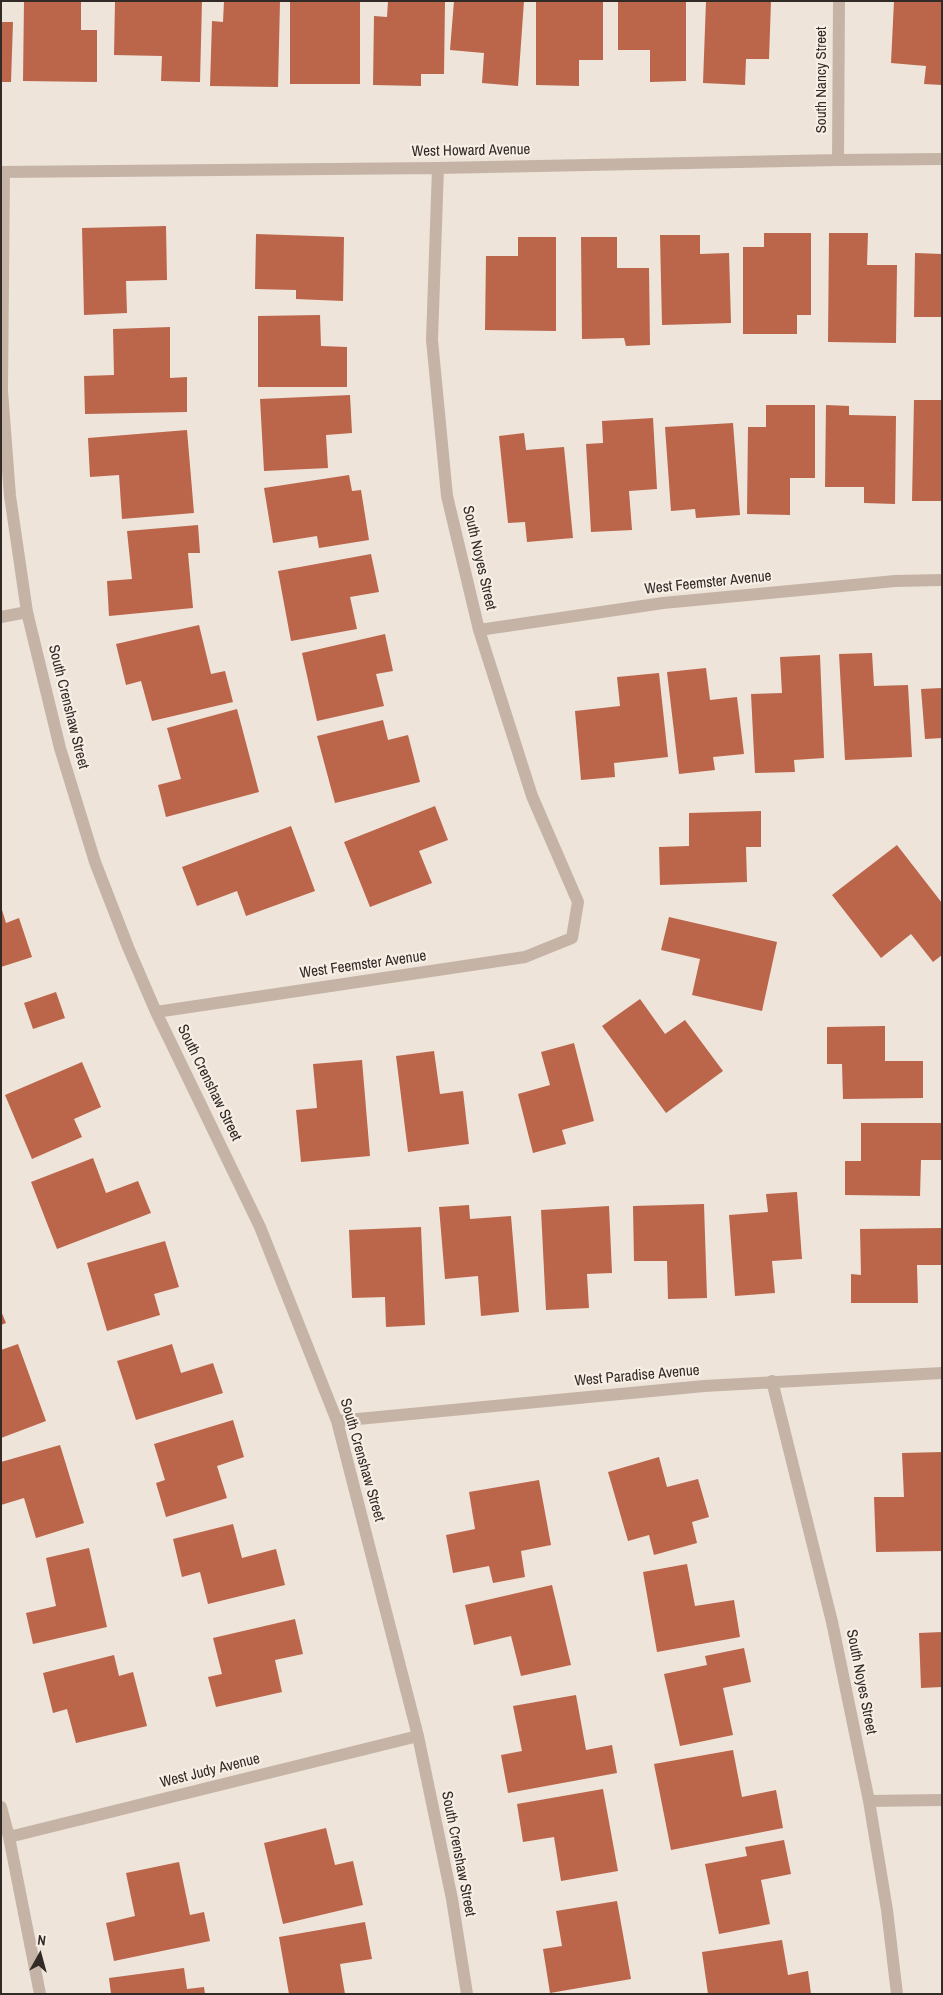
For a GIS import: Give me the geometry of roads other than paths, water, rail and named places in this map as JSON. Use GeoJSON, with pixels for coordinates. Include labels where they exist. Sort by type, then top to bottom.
{"type":"FeatureCollection","features":[{"type":"Feature","properties":{"kind":"street","name":"South Nancy Street"},"geometry":{"type":"LineString","coordinates":[[838,160],[839,1]]}},
{"type":"Feature","properties":{"kind":"street","name":"West Howard Avenue"},"geometry":{"type":"LineString","coordinates":[[3,172],[438,168],[942,159]]}},
{"type":"Feature","properties":{"kind":"street","name":"South Noyes Street"},"geometry":{"type":"LineString","coordinates":[[438,168],[432,340],[448,496],[479,630],[532,796],[578,902],[572,938]]}},
{"type":"Feature","properties":{"kind":"street","name":"South Crenshaw Street"},"geometry":{"type":"LineString","coordinates":[[3,172],[2,391],[10,496],[27,612],[60,748],[95,862],[128,948],[156,1012],[260,1227],[337,1421],[418,1736],[452,1899],[467,1994]]}},
{"type":"Feature","properties":{"kind":"street","name":"West Feemster Avenue"},"geometry":{"type":"LineString","coordinates":[[479,630],[663,602],[895,581],[942,580]]}},
{"type":"Feature","properties":{"kind":"street"},"geometry":{"type":"LineString","coordinates":[[1,617],[27,612]]}},
{"type":"Feature","properties":{"kind":"street","name":"West Feemster Avenue"},"geometry":{"type":"LineString","coordinates":[[156,1012],[525,957],[572,938]]}},
{"type":"Feature","properties":{"kind":"street","name":"West Paradise Avenue"},"geometry":{"type":"LineString","coordinates":[[337,1421],[772,1381],[942,1372]]}},
{"type":"Feature","properties":{"kind":"street","name":"South Noyes Street"},"geometry":{"type":"LineString","coordinates":[[772,1381],[832,1622],[868,1801],[887,1910],[897,1994]]}},
{"type":"Feature","properties":{"kind":"street","name":"West Judy Avenue"},"geometry":{"type":"LineString","coordinates":[[9,1837],[418,1736]]}},
{"type":"Feature","properties":{"kind":"street"},"geometry":{"type":"LineString","coordinates":[[868,1801],[942,1800]]}},
{"type":"Feature","properties":{"kind":"street"},"geometry":{"type":"LineString","coordinates":[[1,1807],[9,1837],[40,1994]]}}]}
